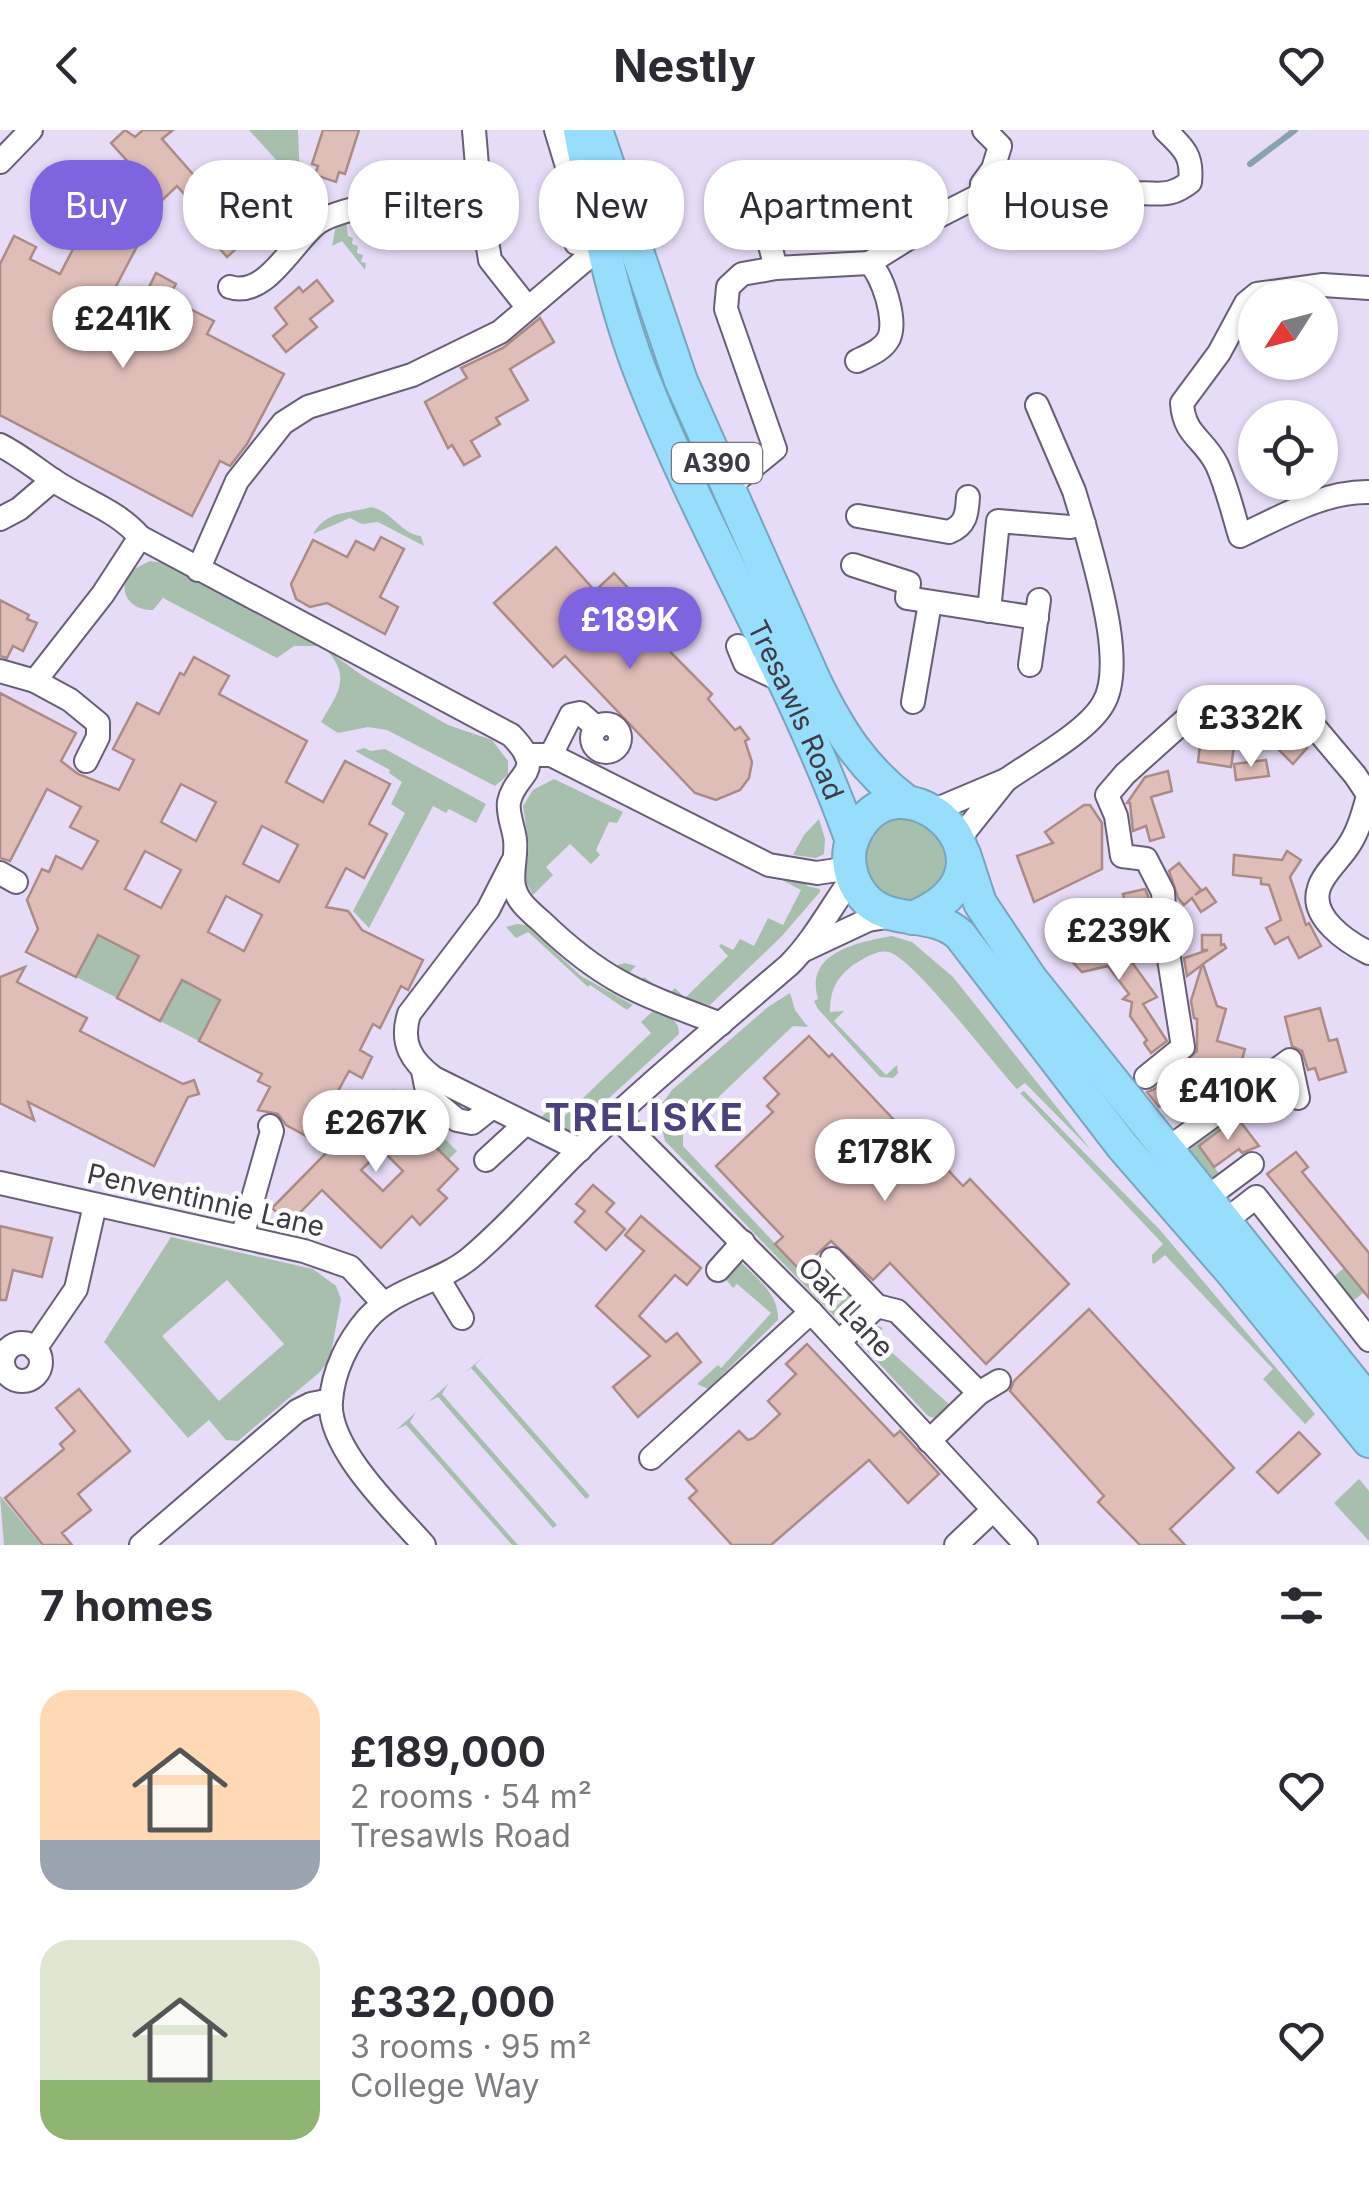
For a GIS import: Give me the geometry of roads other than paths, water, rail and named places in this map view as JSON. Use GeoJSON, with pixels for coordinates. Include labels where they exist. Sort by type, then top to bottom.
{"type":"FeatureCollection","features":[{"type":"Feature","properties":{"kind":"highway","name":"Tresawls Road"},"geometry":{"type":"LineString","coordinates":[[593,134],[596,160]]}},
{"type":"Feature","properties":{"kind":"highway","name":"Tresawls Road"},"geometry":{"type":"LineString","coordinates":[[608,250],[622,318],[650,397],[828,774],[851,862]]}},
{"type":"Feature","properties":{"kind":"highway","name":"Tresawls Road"},"geometry":{"type":"LineString","coordinates":[[611,250],[681,380],[837,727],[881,782],[921,806]]}},
{"type":"Feature","properties":{"kind":"highway"},"geometry":{"type":"LineString","coordinates":[[851,862],[870,814],[889,804],[921,806]]}},
{"type":"Feature","properties":{"kind":"highway","name":"A390"},"geometry":{"type":"LineString","coordinates":[[921,806],[946,819],[960,842],[974,889],[1030,978],[1369,1402]]}},
{"type":"Feature","properties":{"kind":"highway"},"geometry":{"type":"LineString","coordinates":[[904,917],[933,910],[948,898],[958,882],[962,864],[960,842]]}},
{"type":"Feature","properties":{"kind":"highway","name":"A390"},"geometry":{"type":"LineString","coordinates":[[851,862],[864,898],[880,910],[939,921],[960,935],[1123,1147],[1369,1441]]}},
{"type":"Feature","properties":{"kind":"street"},"geometry":{"type":"LineString","coordinates":[[0,162],[32,130]]}},
{"type":"Feature","properties":{"kind":"street"},"geometry":{"type":"LineString","coordinates":[[474,130],[476,160]]}},
{"type":"Feature","properties":{"kind":"street"},"geometry":{"type":"LineString","coordinates":[[556,130],[565,160]]}},
{"type":"Feature","properties":{"kind":"street"},"geometry":{"type":"LineString","coordinates":[[984,130],[1000,146],[996,160]]}},
{"type":"Feature","properties":{"kind":"street"},"geometry":{"type":"LineString","coordinates":[[1144,193],[1176,193],[1190,182],[1189,152],[1165,130]]}},
{"type":"Feature","properties":{"kind":"street"},"geometry":{"type":"LineString","coordinates":[[230,287],[252,288],[324,219],[348,213]]}},
{"type":"Feature","properties":{"kind":"street"},"geometry":{"type":"LineString","coordinates":[[488,250],[490,260],[528,308]]}},
{"type":"Feature","properties":{"kind":"street"},"geometry":{"type":"LineString","coordinates":[[198,570],[237,481],[284,423],[308,407],[412,375],[509,326],[595,250]]}},
{"type":"Feature","properties":{"kind":"street"},"geometry":{"type":"LineString","coordinates":[[771,250],[776,268]]}},
{"type":"Feature","properties":{"kind":"street"},"geometry":{"type":"LineString","coordinates":[[728,487],[775,449],[726,309],[728,287],[742,274],[776,268],[869,264],[891,250]]}},
{"type":"Feature","properties":{"kind":"street"},"geometry":{"type":"LineString","coordinates":[[858,361],[886,343],[892,331],[877,270],[869,264]]}},
{"type":"Feature","properties":{"kind":"street"},"geometry":{"type":"LineString","coordinates":[[1240,536],[1218,468],[1208,450],[1188,430],[1182,403],[1219,353],[1246,303],[1257,294],[1323,285],[1369,288]]}},
{"type":"Feature","properties":{"kind":"street"},"geometry":{"type":"LineString","coordinates":[[960,842],[1006,780],[1084,724],[1103,704],[1111,681],[1108,637],[1084,524],[1037,405]]}},
{"type":"Feature","properties":{"kind":"street"},"geometry":{"type":"LineString","coordinates":[[0,445],[127,522],[140,537],[198,570],[502,728],[526,754],[528,764],[524,779],[509,801],[515,858],[513,883],[526,908],[608,978],[650,999],[721,1024]]}},
{"type":"Feature","properties":{"kind":"street"},"geometry":{"type":"LineString","coordinates":[[0,519],[19,510],[53,480]]}},
{"type":"Feature","properties":{"kind":"street"},"geometry":{"type":"LineString","coordinates":[[1217,543],[1314,503],[1348,492],[1369,492]]}},
{"type":"Feature","properties":{"kind":"street"},"geometry":{"type":"LineString","coordinates":[[858,516],[948,532],[962,524],[967,507],[998,521],[1070,527],[1084,524]]}},
{"type":"Feature","properties":{"kind":"street"},"geometry":{"type":"LineString","coordinates":[[990,611],[998,521]]}},
{"type":"Feature","properties":{"kind":"street"},"geometry":{"type":"LineString","coordinates":[[34,680],[103,594],[140,537]]}},
{"type":"Feature","properties":{"kind":"street"},"geometry":{"type":"LineString","coordinates":[[853,565],[908,583],[907,598],[990,611],[1038,610],[1030,665]]}},
{"type":"Feature","properties":{"kind":"street"},"geometry":{"type":"LineString","coordinates":[[914,702],[930,603]]}},
{"type":"Feature","properties":{"kind":"street"},"geometry":{"type":"LineString","coordinates":[[738,646],[745,662],[785,682]]}},
{"type":"Feature","properties":{"kind":"street"},"geometry":{"type":"LineString","coordinates":[[0,671],[34,680],[70,700],[98,723],[98,737],[86,760]]}},
{"type":"Feature","properties":{"kind":"street"},"geometry":{"type":"LineString","coordinates":[[1183,1048],[1166,940],[1163,892],[1146,858],[1122,856],[1116,816],[1107,795],[1184,721],[1252,721],[1296,705],[1355,774],[1369,796],[1350,844],[1319,886],[1318,900],[1327,920],[1345,941],[1369,953]]}},
{"type":"Feature","properties":{"kind":"street"},"geometry":{"type":"LineString","coordinates":[[551,755],[571,715],[580,713],[597,728]]}},
{"type":"Feature","properties":{"kind":"street"},"geometry":{"type":"LineString","coordinates":[[526,754],[551,755],[769,865],[817,873],[851,862]]}},
{"type":"Feature","properties":{"kind":"street"},"geometry":{"type":"LineString","coordinates":[[921,806],[1006,780]]}},
{"type":"Feature","properties":{"kind":"street"},"geometry":{"type":"LineString","coordinates":[[515,858],[494,901],[410,1014],[408,1048],[424,1070],[580,1150]]}},
{"type":"Feature","properties":{"kind":"street"},"geometry":{"type":"LineString","coordinates":[[804,950],[851,862]]}},
{"type":"Feature","properties":{"kind":"street"},"geometry":{"type":"LineString","coordinates":[[473,932],[503,914],[526,908]]}},
{"type":"Feature","properties":{"kind":"street"},"geometry":{"type":"LineString","coordinates":[[424,1545],[345,1448],[332,1416],[331,1400],[348,1344],[383,1303],[438,1278],[487,1243],[580,1150],[804,950],[868,920],[904,917]]}},
{"type":"Feature","properties":{"kind":"street"},"geometry":{"type":"LineString","coordinates":[[1183,1048],[1206,1054]]}},
{"type":"Feature","properties":{"kind":"street"},"geometry":{"type":"LineString","coordinates":[[1146,1077],[1183,1048]]}},
{"type":"Feature","properties":{"kind":"street"},"geometry":{"type":"LineString","coordinates":[[1166,1150],[1288,1049],[1298,1098]]}},
{"type":"Feature","properties":{"kind":"street","name":"Oak Lane"},"geometry":{"type":"LineString","coordinates":[[616,1117],[839,1342],[1026,1545]]}},
{"type":"Feature","properties":{"kind":"street"},"geometry":{"type":"LineString","coordinates":[[486,1160],[526,1124]]}},
{"type":"Feature","properties":{"kind":"street"},"geometry":{"type":"LineString","coordinates":[[242,1237],[272,1131],[270,1126]]}},
{"type":"Feature","properties":{"kind":"street"},"geometry":{"type":"LineString","coordinates":[[1214,1210],[1252,1164]]}},
{"type":"Feature","properties":{"kind":"street","name":"Penventinnie Lane"},"geometry":{"type":"LineString","coordinates":[[0,1182],[304,1251],[350,1268],[383,1303]]}},
{"type":"Feature","properties":{"kind":"street"},"geometry":{"type":"LineString","coordinates":[[1214,1210],[1256,1198],[1369,1340]]}},
{"type":"Feature","properties":{"kind":"street"},"geometry":{"type":"LineString","coordinates":[[35,1348],[76,1289],[95,1204]]}},
{"type":"Feature","properties":{"kind":"street"},"geometry":{"type":"LineString","coordinates":[[718,1270],[743,1242]]}},
{"type":"Feature","properties":{"kind":"street"},"geometry":{"type":"LineString","coordinates":[[832,1259],[877,1306],[896,1311],[989,1387],[929,1441]]}},
{"type":"Feature","properties":{"kind":"street"},"geometry":{"type":"LineString","coordinates":[[438,1278],[462,1318]]}},
{"type":"Feature","properties":{"kind":"street"},"geometry":{"type":"LineString","coordinates":[[839,1342],[877,1306]]}},
{"type":"Feature","properties":{"kind":"street"},"geometry":{"type":"LineString","coordinates":[[651,1458],[810,1312]]}},
{"type":"Feature","properties":{"kind":"street"},"geometry":{"type":"LineString","coordinates":[[142,1545],[297,1410],[331,1400]]}},
{"type":"Feature","properties":{"kind":"street"},"geometry":{"type":"LineString","coordinates":[[956,1545],[993,1510]]}},
{"type":"Feature","properties":{"kind":"waterway"},"geometry":{"type":"LineString","coordinates":[[1250,164],[1295,130]]}},
{"type":"Feature","properties":{"kind":"district","name":"TRELISKE"},"geometry":{"type":"Point","coordinates":[645,1117]}}]}
